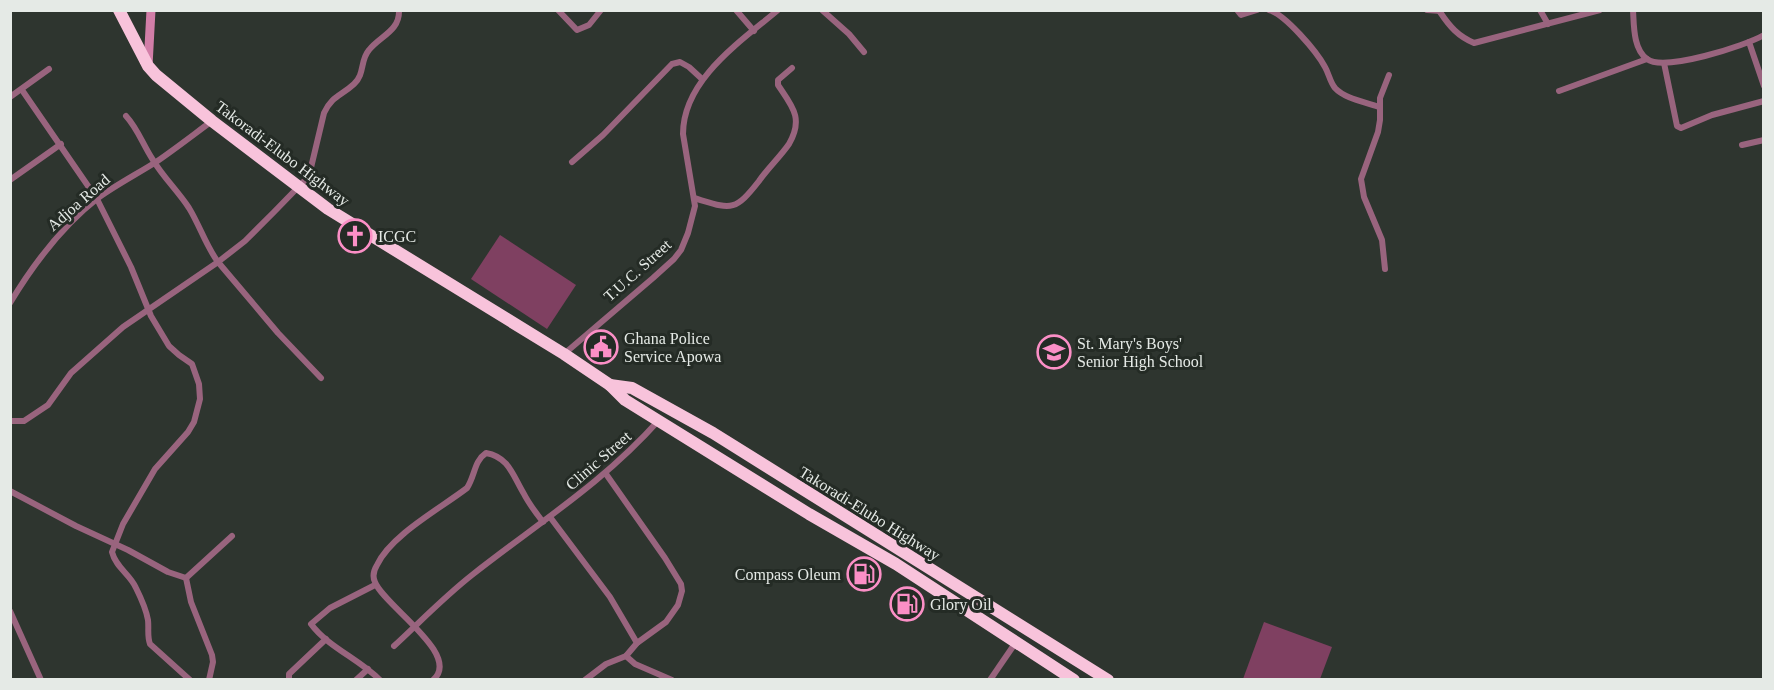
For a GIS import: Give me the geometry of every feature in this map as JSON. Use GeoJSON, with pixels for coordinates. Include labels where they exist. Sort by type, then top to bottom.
{"type":"FeatureCollection","features":[{"type":"Feature","properties":{"kind":"highway","name":"Takoradi-Elubo Highway"},"geometry":{"type":"LineString","coordinates":[[119,10],[148,66],[156,75],[298,188],[353,226],[564,354],[610,385],[625,400],[809,514],[896,564],[1074,680]]}},
{"type":"Feature","properties":{"kind":"highway","name":"Takoradi-Elubo Highway"},"geometry":{"type":"LineString","coordinates":[[610,385],[632,388],[713,433],[1108,680]]}},
{"type":"Feature","properties":{"kind":"main road"},"geometry":{"type":"LineString","coordinates":[[148,66],[151,10]]}},
{"type":"Feature","properties":{"kind":"street"},"geometry":{"type":"LineString","coordinates":[[10,421],[24,421],[48,405],[70,373],[148,308],[218,262],[245,241],[304,182],[311,170],[324,113],[328,105],[332,99],[354,84],[361,75],[366,54],[397,24],[399,10]]}},
{"type":"Feature","properties":{"kind":"street"},"geometry":{"type":"LineString","coordinates":[[558,10],[577,30],[588,25],[601,10]]}},
{"type":"Feature","properties":{"kind":"street"},"geometry":{"type":"LineString","coordinates":[[736,10],[754,31]]}},
{"type":"Feature","properties":{"kind":"street","name":"T.U.C. Street"},"geometry":{"type":"LineString","coordinates":[[564,354],[674,259],[681,250],[693,215],[694,198],[687,165],[683,124],[702,79],[778,10]]}},
{"type":"Feature","properties":{"kind":"street"},"geometry":{"type":"LineString","coordinates":[[822,10],[849,34],[864,52]]}},
{"type":"Feature","properties":{"kind":"street"},"geometry":{"type":"LineString","coordinates":[[1237,10],[1241,15],[1245,15],[1257,10]]}},
{"type":"Feature","properties":{"kind":"street"},"geometry":{"type":"LineString","coordinates":[[1269,10],[1285,19],[1317,53],[1336,89],[1379,107]]}},
{"type":"Feature","properties":{"kind":"street"},"geometry":{"type":"LineString","coordinates":[[1427,10],[1442,11],[1451,28],[1474,43],[1600,10]]}},
{"type":"Feature","properties":{"kind":"street"},"geometry":{"type":"LineString","coordinates":[[1540,10],[1548,24]]}},
{"type":"Feature","properties":{"kind":"street"},"geometry":{"type":"LineString","coordinates":[[1633,10],[1638,46],[1647,59]]}},
{"type":"Feature","properties":{"kind":"street"},"geometry":{"type":"LineString","coordinates":[[1559,91],[1647,59],[1664,63],[1702,56],[1749,42],[1764,35]]}},
{"type":"Feature","properties":{"kind":"street"},"geometry":{"type":"LineString","coordinates":[[1749,42],[1764,86]]}},
{"type":"Feature","properties":{"kind":"street"},"geometry":{"type":"LineString","coordinates":[[572,162],[603,135],[672,64],[680,62],[702,79]]}},
{"type":"Feature","properties":{"kind":"street"},"geometry":{"type":"LineString","coordinates":[[1664,63],[1677,126],[1682,128],[1712,115],[1764,101]]}},
{"type":"Feature","properties":{"kind":"street"},"geometry":{"type":"LineString","coordinates":[[694,198],[724,206],[739,203],[750,194],[789,144],[795,129],[795,112],[778,85],[778,81],[792,68]]}},
{"type":"Feature","properties":{"kind":"street"},"geometry":{"type":"LineString","coordinates":[[10,98],[49,69]]}},
{"type":"Feature","properties":{"kind":"street"},"geometry":{"type":"LineString","coordinates":[[1385,269],[1382,240],[1364,197],[1361,179],[1378,132],[1380,98],[1389,75]]}},
{"type":"Feature","properties":{"kind":"street"},"geometry":{"type":"LineString","coordinates":[[22,90],[98,199],[148,308],[169,346],[192,364],[199,384],[200,399],[189,432],[155,469],[114,543],[112,552],[113,558],[135,586],[144,608],[150,644],[190,680]]}},
{"type":"Feature","properties":{"kind":"street"},"geometry":{"type":"LineString","coordinates":[[126,116],[136,128],[154,162],[189,208],[203,232],[211,253],[278,333],[321,378]]}},
{"type":"Feature","properties":{"kind":"street","name":"Adjoa Road"},"geometry":{"type":"LineString","coordinates":[[10,303],[32,267],[64,229],[98,199],[212,121]]}},
{"type":"Feature","properties":{"kind":"street"},"geometry":{"type":"LineString","coordinates":[[1742,145],[1764,140]]}},
{"type":"Feature","properties":{"kind":"street"},"geometry":{"type":"LineString","coordinates":[[10,180],[61,144]]}},
{"type":"Feature","properties":{"kind":"street","name":"Clinic Street"},"geometry":{"type":"LineString","coordinates":[[394,646],[471,576],[606,474],[659,420]]}},
{"type":"Feature","properties":{"kind":"street"},"geometry":{"type":"LineString","coordinates":[[433,680],[439,675],[441,665],[438,658],[415,626],[375,585],[373,574],[380,559],[409,529],[467,488],[472,481],[477,462],[486,453],[495,455],[509,466],[531,506],[543,522]]}},
{"type":"Feature","properties":{"kind":"street"},"geometry":{"type":"LineString","coordinates":[[585,679],[606,664],[626,656],[637,643],[672,615],[682,591],[681,584],[665,558],[606,474]]}},
{"type":"Feature","properties":{"kind":"street"},"geometry":{"type":"LineString","coordinates":[[10,491],[168,572],[186,578]]}},
{"type":"Feature","properties":{"kind":"street"},"geometry":{"type":"LineString","coordinates":[[550,517],[610,597],[637,643]]}},
{"type":"Feature","properties":{"kind":"street"},"geometry":{"type":"LineString","coordinates":[[186,578],[232,536]]}},
{"type":"Feature","properties":{"kind":"street"},"geometry":{"type":"LineString","coordinates":[[186,578],[191,602],[212,654],[213,662],[208,680]]}},
{"type":"Feature","properties":{"kind":"street"},"geometry":{"type":"LineString","coordinates":[[375,585],[336,605],[313,621],[312,626],[380,680]]}},
{"type":"Feature","properties":{"kind":"street"},"geometry":{"type":"LineString","coordinates":[[10,611],[41,680]]}},
{"type":"Feature","properties":{"kind":"street"},"geometry":{"type":"LineString","coordinates":[[289,680],[289,674],[326,639]]}},
{"type":"Feature","properties":{"kind":"street"},"geometry":{"type":"LineString","coordinates":[[990,680],[1016,641]]}},
{"type":"Feature","properties":{"kind":"street"},"geometry":{"type":"LineString","coordinates":[[626,656],[635,664],[672,680]]}},
{"type":"Feature","properties":{"kind":"street"},"geometry":{"type":"LineString","coordinates":[[356,680],[368,669]]}},
{"type":"Feature","properties":{"kind":"shaded area"},"geometry":{"type":"Polygon","coordinates":[[[500,235],[576,285],[547,329],[471,279],[500,235]]]}},
{"type":"Feature","properties":{"kind":"shaded area"},"geometry":{"type":"Polygon","coordinates":[[[1264,622],[1332,647],[1320,679],[1243,679],[1264,622]]]}},
{"type":"Feature","properties":{"kind":"place","name":"ICGC"},"geometry":{"type":"Point","coordinates":[355,236]}},
{"type":"Feature","properties":{"kind":"place","name":"Ghana Police Service Apowa"},"geometry":{"type":"Point","coordinates":[601,347]}},
{"type":"Feature","properties":{"kind":"place","name":"St. Mary's Boys' Senior High School"},"geometry":{"type":"Point","coordinates":[1054,352]}},
{"type":"Feature","properties":{"kind":"place","name":"Compass Oleum"},"geometry":{"type":"Point","coordinates":[864,574]}},
{"type":"Feature","properties":{"kind":"place","name":"Glory Oil"},"geometry":{"type":"Point","coordinates":[907,604]}}]}
